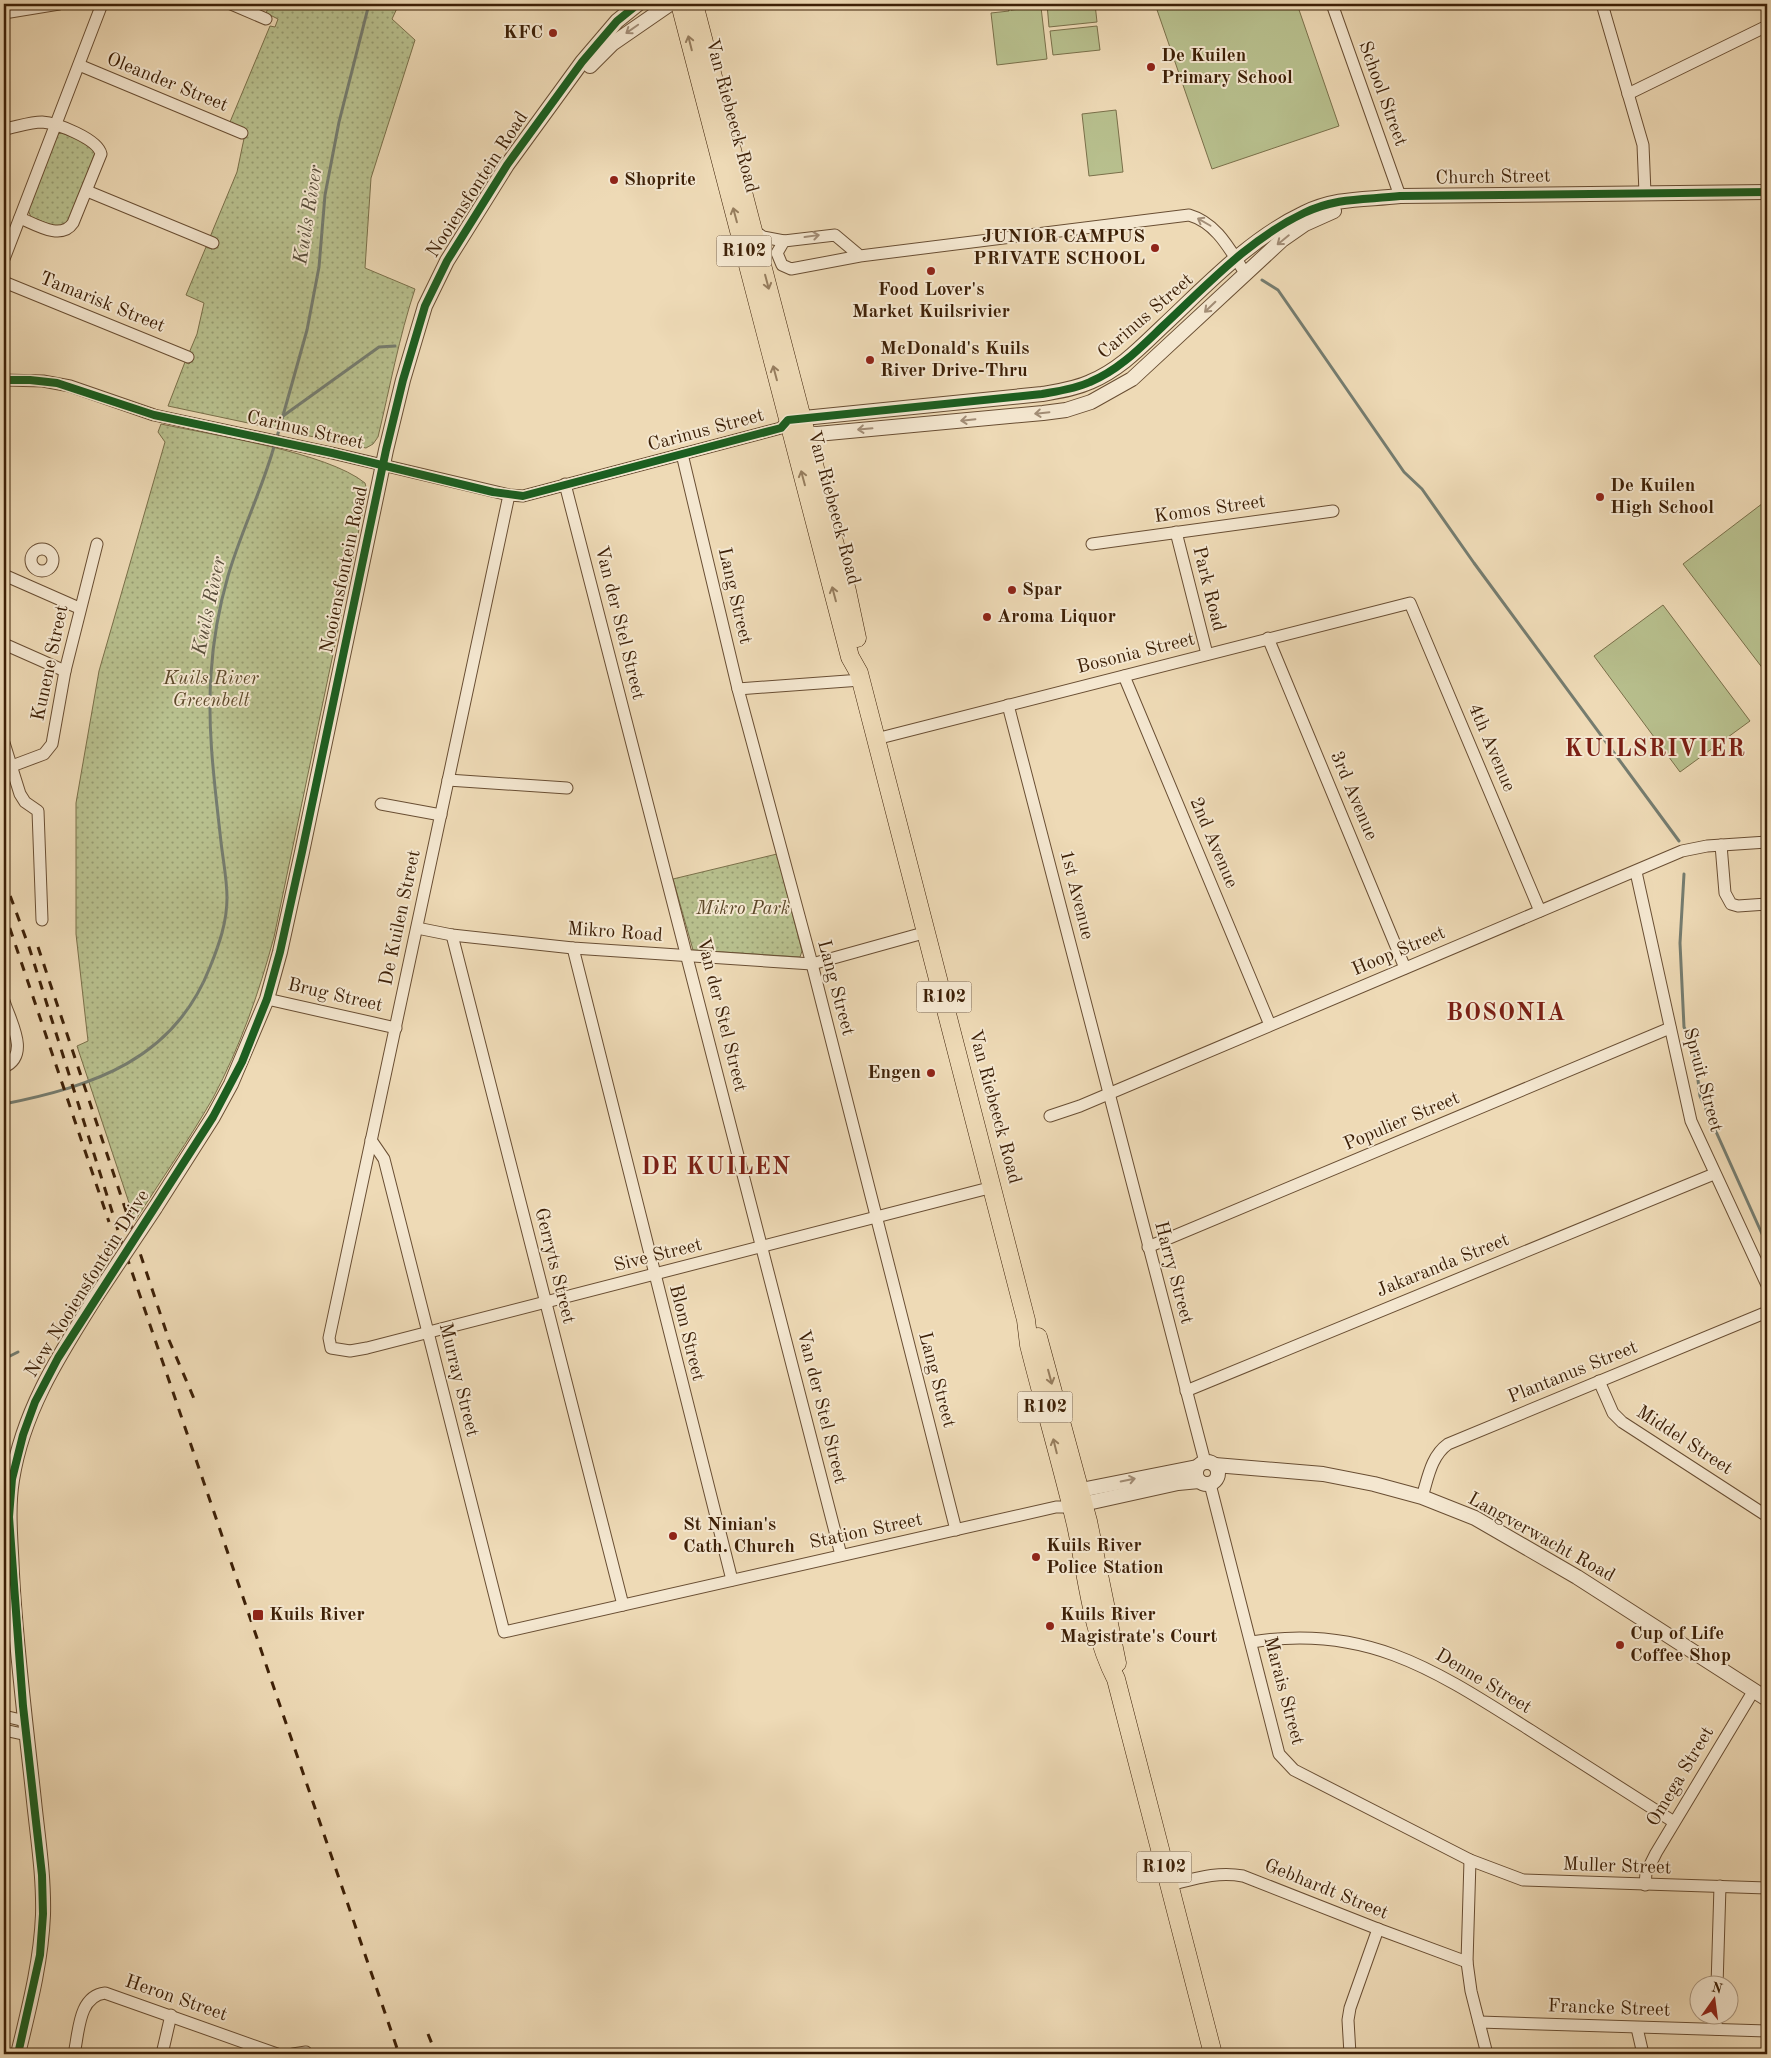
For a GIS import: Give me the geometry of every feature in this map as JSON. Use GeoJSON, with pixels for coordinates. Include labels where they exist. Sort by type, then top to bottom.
{"type":"FeatureCollection","features":[{"type":"Feature","properties":{"kind":"main road","name":"Van Riebeeck Road"},"geometry":{"type":"LineString","coordinates":[[680,4],[794,426],[847,591],[860,656],[860,677],[993,1186],[1026,1320],[1036,1332],[1048,1367],[1072,1500],[1101,1638],[1108,1663],[1116,1679],[1212,2054]]}},
{"type":"Feature","properties":{"kind":"main road","name":"Van Riebeeck Road"},"geometry":{"type":"LineString","coordinates":[[694,4],[753,230],[794,426]]}},
{"type":"Feature","properties":{"kind":"street"},"geometry":{"type":"LineString","coordinates":[[4,13],[59,4]]}},
{"type":"Feature","properties":{"kind":"street"},"geometry":{"type":"LineString","coordinates":[[4,259],[6,245],[20,218],[102,4]]}},
{"type":"Feature","properties":{"kind":"street"},"geometry":{"type":"LineString","coordinates":[[231,4],[266,18]]}},
{"type":"Feature","properties":{"kind":"street","name":"Nooiensfontein Road"},"geometry":{"type":"LineString","coordinates":[[267,999],[280,952],[300,861],[383,466],[403,380],[425,306],[447,261],[507,165],[582,62],[618,21],[638,4]]}},
{"type":"Feature","properties":{"kind":"street","name":"Nooiensfontein Road"},"geometry":{"type":"LineString","coordinates":[[475,219],[496,196],[567,94],[597,58],[628,32],[670,4]]}},
{"type":"Feature","properties":{"kind":"street","name":"School Street"},"geometry":{"type":"LineString","coordinates":[[1332,4],[1400,196]]}},
{"type":"Feature","properties":{"kind":"street"},"geometry":{"type":"LineString","coordinates":[[1602,4],[1643,145],[1645,192]]}},
{"type":"Feature","properties":{"kind":"street"},"geometry":{"type":"LineString","coordinates":[[1628,94],[1767,26]]}},
{"type":"Feature","properties":{"kind":"street","name":"Oleander Street"},"geometry":{"type":"LineString","coordinates":[[79,65],[242,133]]}},
{"type":"Feature","properties":{"kind":"street"},"geometry":{"type":"LineString","coordinates":[[4,129],[42,122],[55,125],[90,140],[100,150],[100,158],[87,191],[73,223],[66,230],[52,231],[20,218]]}},
{"type":"Feature","properties":{"kind":"street"},"geometry":{"type":"LineString","coordinates":[[87,191],[213,243]]}},
{"type":"Feature","properties":{"kind":"street","name":"Church Street"},"geometry":{"type":"LineString","coordinates":[[1236,258],[1266,234],[1305,212],[1346,200],[1400,196],[1767,192]]}},
{"type":"Feature","properties":{"kind":"street","name":"Church Street"},"geometry":{"type":"LineString","coordinates":[[1245,273],[1282,240],[1305,224],[1337,210],[1371,199]]}},
{"type":"Feature","properties":{"kind":"street"},"geometry":{"type":"LineString","coordinates":[[784,240],[777,254],[782,265],[791,269],[860,256],[1189,215],[1210,224],[1245,273]]}},
{"type":"Feature","properties":{"kind":"street"},"geometry":{"type":"LineString","coordinates":[[753,230],[772,240],[834,235],[860,256]]}},
{"type":"Feature","properties":{"kind":"street","name":"Carinus Street"},"geometry":{"type":"LineString","coordinates":[[4,379],[43,381],[70,386],[154,415],[300,446],[509,495],[523,496],[794,426],[1042,394],[1078,387],[1120,365],[1236,258]]}},
{"type":"Feature","properties":{"kind":"street","name":"Carinus Street"},"geometry":{"type":"LineString","coordinates":[[794,426],[1043,413],[1080,406],[1106,395],[1132,379],[1245,273]]}},
{"type":"Feature","properties":{"kind":"street","name":"Tamarisk Street"},"geometry":{"type":"LineString","coordinates":[[4,282],[188,357]]}},
{"type":"Feature","properties":{"kind":"street","name":"Lang Street"},"geometry":{"type":"LineString","coordinates":[[682,454],[738,689],[812,964],[956,1530]]}},
{"type":"Feature","properties":{"kind":"street","name":"Van der Stel Street"},"geometry":{"type":"LineString","coordinates":[[565,484],[841,1555]]}},
{"type":"Feature","properties":{"kind":"street","name":"De Kuilen Street"},"geometry":{"type":"LineString","coordinates":[[330,1348],[329,1338],[509,495]]}},
{"type":"Feature","properties":{"kind":"street","name":"Komos Street"},"geometry":{"type":"LineString","coordinates":[[1092,544],[1333,511]]}},
{"type":"Feature","properties":{"kind":"street","name":"Park Road"},"geometry":{"type":"LineString","coordinates":[[1176,532],[1207,654]]}},
{"type":"Feature","properties":{"kind":"street","name":"Kunene Street"},"geometry":{"type":"LineString","coordinates":[[12,766],[44,754],[50,749],[79,608],[97,544]]}},
{"type":"Feature","properties":{"kind":"street"},"geometry":{"type":"LineString","coordinates":[[29,586],[37,570]]}},
{"type":"Feature","properties":{"kind":"street"},"geometry":{"type":"LineString","coordinates":[[4,575],[79,608]]}},
{"type":"Feature","properties":{"kind":"street","name":"Bosonia Street"},"geometry":{"type":"LineString","coordinates":[[876,739],[1405,602]]}},
{"type":"Feature","properties":{"kind":"street","name":"4th Avenue"},"geometry":{"type":"LineString","coordinates":[[1405,602],[1410,603],[1413,607],[1540,912]]}},
{"type":"Feature","properties":{"kind":"street","name":"3rd Avenue"},"geometry":{"type":"LineString","coordinates":[[1268,638],[1406,968]]}},
{"type":"Feature","properties":{"kind":"street"},"geometry":{"type":"LineString","coordinates":[[4,644],[65,670]]}},
{"type":"Feature","properties":{"kind":"street","name":"2nd Avenue"},"geometry":{"type":"LineString","coordinates":[[1124,676],[1270,1025]]}},
{"type":"Feature","properties":{"kind":"street"},"geometry":{"type":"LineString","coordinates":[[738,689],[860,677]]}},
{"type":"Feature","properties":{"kind":"street","name":"1st Avenue"},"geometry":{"type":"LineString","coordinates":[[1008,705],[1108,1093]]}},
{"type":"Feature","properties":{"kind":"street"},"geometry":{"type":"LineString","coordinates":[[4,743],[23,799],[38,811],[42,920]]}},
{"type":"Feature","properties":{"kind":"street"},"geometry":{"type":"LineString","coordinates":[[448,780],[567,788]]}},
{"type":"Feature","properties":{"kind":"street"},"geometry":{"type":"LineString","coordinates":[[381,804],[441,815]]}},
{"type":"Feature","properties":{"kind":"street","name":"Hoop Street"},"geometry":{"type":"LineString","coordinates":[[1050,1116],[1682,852],[1721,845],[1767,842]]}},
{"type":"Feature","properties":{"kind":"street"},"geometry":{"type":"LineString","coordinates":[[1721,845],[1725,892],[1731,904],[1738,906],[1767,904]]}},
{"type":"Feature","properties":{"kind":"street","name":"Spruit Street"},"geometry":{"type":"LineString","coordinates":[[1636,872],[1691,1121],[1767,1285]]}},
{"type":"Feature","properties":{"kind":"street","name":"Mikro Road"},"geometry":{"type":"LineString","coordinates":[[417,928],[452,935],[573,948],[812,964],[927,932]]}},
{"type":"Feature","properties":{"kind":"street","name":"Gerryts Street"},"geometry":{"type":"LineString","coordinates":[[452,935],[623,1605]]}},
{"type":"Feature","properties":{"kind":"street","name":"Blom Street"},"geometry":{"type":"LineString","coordinates":[[573,948],[732,1580]]}},
{"type":"Feature","properties":{"kind":"street","name":"Brug Street"},"geometry":{"type":"LineString","coordinates":[[267,999],[396,1028]]}},
{"type":"Feature","properties":{"kind":"street","name":"New Nooiensfontein Drive"},"geometry":{"type":"LineString","coordinates":[[18,2054],[38,1963],[43,1914],[42,1875],[12,1580],[9,1517],[12,1479],[22,1435],[44,1381],[213,1117],[231,1084],[267,999]]}},
{"type":"Feature","properties":{"kind":"street"},"geometry":{"type":"LineString","coordinates":[[4,1001],[18,1044],[17,1055],[12,1062],[4,1067]]}},
{"type":"Feature","properties":{"kind":"street","name":"Populier Street"},"geometry":{"type":"LineString","coordinates":[[1148,1247],[1670,1028]]}},
{"type":"Feature","properties":{"kind":"street","name":"Harry Street"},"geometry":{"type":"LineString","coordinates":[[1108,1093],[1207,1473]]}},
{"type":"Feature","properties":{"kind":"street","name":"Murray Street"},"geometry":{"type":"LineString","coordinates":[[371,1140],[384,1159],[504,1632]]}},
{"type":"Feature","properties":{"kind":"street","name":"Jakaranda Street"},"geometry":{"type":"LineString","coordinates":[[1186,1391],[1714,1174]]}},
{"type":"Feature","properties":{"kind":"street","name":"Sive Street"},"geometry":{"type":"LineString","coordinates":[[330,1348],[350,1351],[428,1333],[876,1218],[993,1186]]}},
{"type":"Feature","properties":{"kind":"street","name":"Plantanus Street"},"geometry":{"type":"LineString","coordinates":[[1422,1497],[1434,1459],[1440,1450],[1448,1444],[1767,1312]]}},
{"type":"Feature","properties":{"kind":"street","name":"Middel Street"},"geometry":{"type":"LineString","coordinates":[[1599,1381],[1613,1413],[1622,1422],[1767,1516]]}},
{"type":"Feature","properties":{"kind":"street","name":"Langverwacht Road"},"geometry":{"type":"LineString","coordinates":[[1072,1500],[1207,1473],[1271,1470],[1323,1474],[1374,1484],[1422,1497],[1475,1518],[1540,1555],[1767,1699]]}},
{"type":"Feature","properties":{"kind":"street","name":"Marais Street"},"geometry":{"type":"LineString","coordinates":[[1207,1473],[1280,1754],[1285,1762],[1312,1780],[1377,1811],[1470,1860]]}},
{"type":"Feature","properties":{"kind":"street","name":"Station Street"},"geometry":{"type":"LineString","coordinates":[[504,1632],[956,1530],[1072,1500]]}},
{"type":"Feature","properties":{"kind":"street","name":"Denne Street"},"geometry":{"type":"LineString","coordinates":[[1252,1642],[1293,1637],[1365,1645],[1403,1657],[1447,1678],[1674,1822]]}},
{"type":"Feature","properties":{"kind":"street","name":"Omega Street"},"geometry":{"type":"LineString","coordinates":[[1645,1885],[1646,1873],[1674,1822],[1754,1690]]}},
{"type":"Feature","properties":{"kind":"street"},"geometry":{"type":"LineString","coordinates":[[4,1716],[25,1721]]}},
{"type":"Feature","properties":{"kind":"street"},"geometry":{"type":"LineString","coordinates":[[4,1730],[27,1735]]}},
{"type":"Feature","properties":{"kind":"street"},"geometry":{"type":"LineString","coordinates":[[1470,1860],[1467,1962],[1487,2054]]}},
{"type":"Feature","properties":{"kind":"street","name":"Muller Street"},"geometry":{"type":"LineString","coordinates":[[1470,1860],[1523,1880],[1767,1888]]}},
{"type":"Feature","properties":{"kind":"street","name":"Gebhardt Street"},"geometry":{"type":"LineString","coordinates":[[1169,1885],[1204,1876],[1230,1874],[1243,1876],[1467,1962]]}},
{"type":"Feature","properties":{"kind":"street"},"geometry":{"type":"LineString","coordinates":[[1717,1976],[1720,1886]]}},
{"type":"Feature","properties":{"kind":"street"},"geometry":{"type":"LineString","coordinates":[[1350,2054],[1348,2020],[1350,2008],[1378,1929]]}},
{"type":"Feature","properties":{"kind":"street","name":"Heron Street"},"geometry":{"type":"LineString","coordinates":[[74,2054],[85,2005],[93,1996],[105,1993],[171,2016],[253,2050],[277,2054]]}},
{"type":"Feature","properties":{"kind":"street"},"geometry":{"type":"LineString","coordinates":[[162,2054],[171,2016]]}},
{"type":"Feature","properties":{"kind":"street","name":"Francke Street"},"geometry":{"type":"LineString","coordinates":[[1479,2022],[1636,2028],[1767,2030]]}},
{"type":"Feature","properties":{"kind":"street"},"geometry":{"type":"LineString","coordinates":[[1636,2028],[1643,2054]]}},
{"type":"Feature","properties":{"kind":"street"},"geometry":{"type":"LineString","coordinates":[[293,2054],[306,2052]]}},
{"type":"Feature","properties":{"kind":"green space"},"geometry":{"type":"Polygon","coordinates":[[[270,4],[399,4],[392,19],[415,40],[371,178],[365,268],[415,289],[399,344],[378,437],[373,444],[366,448],[168,406],[185,362],[189,364],[193,355],[189,353],[197,334],[204,303],[186,295],[206,247],[212,249],[215,239],[210,237],[237,172],[246,129],[230,122],[270,26],[275,27],[278,19],[266,13],[270,4]]]}},
{"type":"Feature","properties":{"kind":"green space"},"geometry":{"type":"Polygon","coordinates":[[[1007,4],[1031,4],[1011,10],[1041,7],[1047,59],[997,65],[991,13],[1009,11],[1007,4]]]}},
{"type":"Feature","properties":{"kind":"green space"},"geometry":{"type":"Polygon","coordinates":[[[1047,4],[1095,4],[1097,22],[1049,27],[1047,4]]]}},
{"type":"Feature","properties":{"kind":"green space"},"geometry":{"type":"Polygon","coordinates":[[[1155,4],[1297,4],[1339,126],[1212,169],[1155,4]]]}},
{"type":"Feature","properties":{"kind":"green space"},"geometry":{"type":"Polygon","coordinates":[[[1097,26],[1100,50],[1053,55],[1050,31],[1097,26]]]}},
{"type":"Feature","properties":{"kind":"green space"},"geometry":{"type":"Polygon","coordinates":[[[1116,110],[1123,172],[1089,176],[1082,114],[1116,110]]]}},
{"type":"Feature","properties":{"kind":"green space"},"geometry":{"type":"Polygon","coordinates":[[[62,133],[89,144],[95,153],[70,219],[63,226],[54,226],[31,217],[28,210],[57,134],[62,133]]]}},
{"type":"Feature","properties":{"kind":"green space","name":"Kuils River Greenbelt"},"geometry":{"type":"Polygon","coordinates":[[[161,424],[238,439],[324,462],[347,472],[365,483],[367,491],[274,937],[262,979],[223,1079],[185,1145],[135,1221],[77,1046],[88,1041],[76,934],[76,803],[99,671],[165,442],[158,432],[161,424]]]}},
{"type":"Feature","properties":{"kind":"green space"},"geometry":{"type":"Polygon","coordinates":[[[1767,500],[1767,674],[1683,564],[1767,500]]]}},
{"type":"Feature","properties":{"kind":"green space"},"geometry":{"type":"Polygon","coordinates":[[[1663,605],[1750,721],[1680,772],[1594,656],[1663,605]]]}},
{"type":"Feature","properties":{"kind":"green space","name":"Mikro Park"},"geometry":{"type":"Polygon","coordinates":[[[777,854],[802,951],[800,957],[693,950],[673,879],[777,854]]]}},
{"type":"Feature","properties":{"kind":"waterway","name":"Kuils River"},"geometry":{"type":"LineString","coordinates":[[277,437],[307,330],[319,267],[325,195],[339,122],[369,4]]}},
{"type":"Feature","properties":{"kind":"waterway"},"geometry":{"type":"LineString","coordinates":[[1262,280],[1278,290],[1404,472],[1422,489],[1474,563],[1679,841]]}},
{"type":"Feature","properties":{"kind":"waterway"},"geometry":{"type":"LineString","coordinates":[[283,416],[379,347],[395,346]]}},
{"type":"Feature","properties":{"kind":"waterway","name":"Kuils River"},"geometry":{"type":"LineString","coordinates":[[4,1104],[69,1088],[127,1064],[152,1046],[175,1025],[194,999],[210,967],[222,933],[226,916],[227,898],[211,737],[210,695],[213,650],[219,612],[228,576],[275,443]]}},
{"type":"Feature","properties":{"kind":"waterway"},"geometry":{"type":"LineString","coordinates":[[1684,874],[1680,943],[1684,1027],[1694,1048],[1700,1096],[1767,1245]]}},
{"type":"Feature","properties":{"kind":"waterway"},"geometry":{"type":"LineString","coordinates":[[4,1359],[18,1352]]}},
{"type":"Feature","properties":{"kind":"railway"},"geometry":{"type":"LineString","coordinates":[[4,879],[29,947],[121,1240],[399,2054]]}},
{"type":"Feature","properties":{"kind":"railway"},"geometry":{"type":"LineString","coordinates":[[4,911],[109,1222]]}},
{"type":"Feature","properties":{"kind":"railway"},"geometry":{"type":"LineString","coordinates":[[38,947],[169,1340],[195,1401]]}},
{"type":"Feature","properties":{"kind":"railway"},"geometry":{"type":"LineString","coordinates":[[428,2034],[436,2054]]}},
{"type":"Feature","properties":{"kind":"cycle path"},"geometry":{"type":"LineString","coordinates":[[18,2054],[40,1955],[43,1914],[42,1875],[23,1706],[9,1517],[12,1479],[23,1435],[35,1402],[58,1358],[213,1117],[242,1062],[267,999],[280,952],[302,852],[386,450],[403,380],[425,306],[447,261],[507,165],[582,62],[617,21],[638,4]]}},
{"type":"Feature","properties":{"kind":"cycle path"},"geometry":{"type":"LineString","coordinates":[[4,380],[57,383],[154,415],[332,453],[493,492],[523,496],[781,428],[788,420],[1042,394],[1084,384],[1101,377],[1129,358],[1229,264],[1265,236],[1304,213],[1328,204],[1400,196],[1767,192]]}},
{"type":"Feature","properties":{"kind":"place","name":"KFC"},"geometry":{"type":"Point","coordinates":[553,33]}},
{"type":"Feature","properties":{"kind":"place","name":"De Kuilen Primary School"},"geometry":{"type":"Point","coordinates":[1151,67]}},
{"type":"Feature","properties":{"kind":"place","name":"Shoprite"},"geometry":{"type":"Point","coordinates":[614,180]}},
{"type":"Feature","properties":{"kind":"place","name":"JUNIOR CAMPUS PRIVATE SCHOOL"},"geometry":{"type":"Point","coordinates":[1155,248]}},
{"type":"Feature","properties":{"kind":"place","name":"Food Lover's Market Kuilsrivier"},"geometry":{"type":"Point","coordinates":[931,271]}},
{"type":"Feature","properties":{"kind":"place","name":"McDonald's Kuils River Drive-Thru"},"geometry":{"type":"Point","coordinates":[870,360]}},
{"type":"Feature","properties":{"kind":"place","name":"De Kuilen High School"},"geometry":{"type":"Point","coordinates":[1600,497]}},
{"type":"Feature","properties":{"kind":"place","name":"Spar"},"geometry":{"type":"Point","coordinates":[1012,590]}},
{"type":"Feature","properties":{"kind":"place","name":"Aroma Liquor"},"geometry":{"type":"Point","coordinates":[987,617]}},
{"type":"Feature","properties":{"kind":"place","name":"Engen"},"geometry":{"type":"Point","coordinates":[931,1073]}},
{"type":"Feature","properties":{"kind":"place","name":"St Ninian's Cath. Church"},"geometry":{"type":"Point","coordinates":[673,1536]}},
{"type":"Feature","properties":{"kind":"place","name":"Kuils River Police Station"},"geometry":{"type":"Point","coordinates":[1036,1557]}},
{"type":"Feature","properties":{"kind":"place","name":"Kuils River"},"geometry":{"type":"Point","coordinates":[258,1615]}},
{"type":"Feature","properties":{"kind":"place","name":"Kuils River Magistrate's Court"},"geometry":{"type":"Point","coordinates":[1050,1626]}},
{"type":"Feature","properties":{"kind":"place","name":"Cup of Life Coffee Shop"},"geometry":{"type":"Point","coordinates":[1620,1645]}},
{"type":"Feature","properties":{"kind":"district","name":"KUILSRIVIER"},"geometry":{"type":"Point","coordinates":[1655,750]}},
{"type":"Feature","properties":{"kind":"district","name":"BOSONIA"},"geometry":{"type":"Point","coordinates":[1506,1014]}},
{"type":"Feature","properties":{"kind":"district","name":"DE KUILEN"},"geometry":{"type":"Point","coordinates":[716,1168]}}]}
